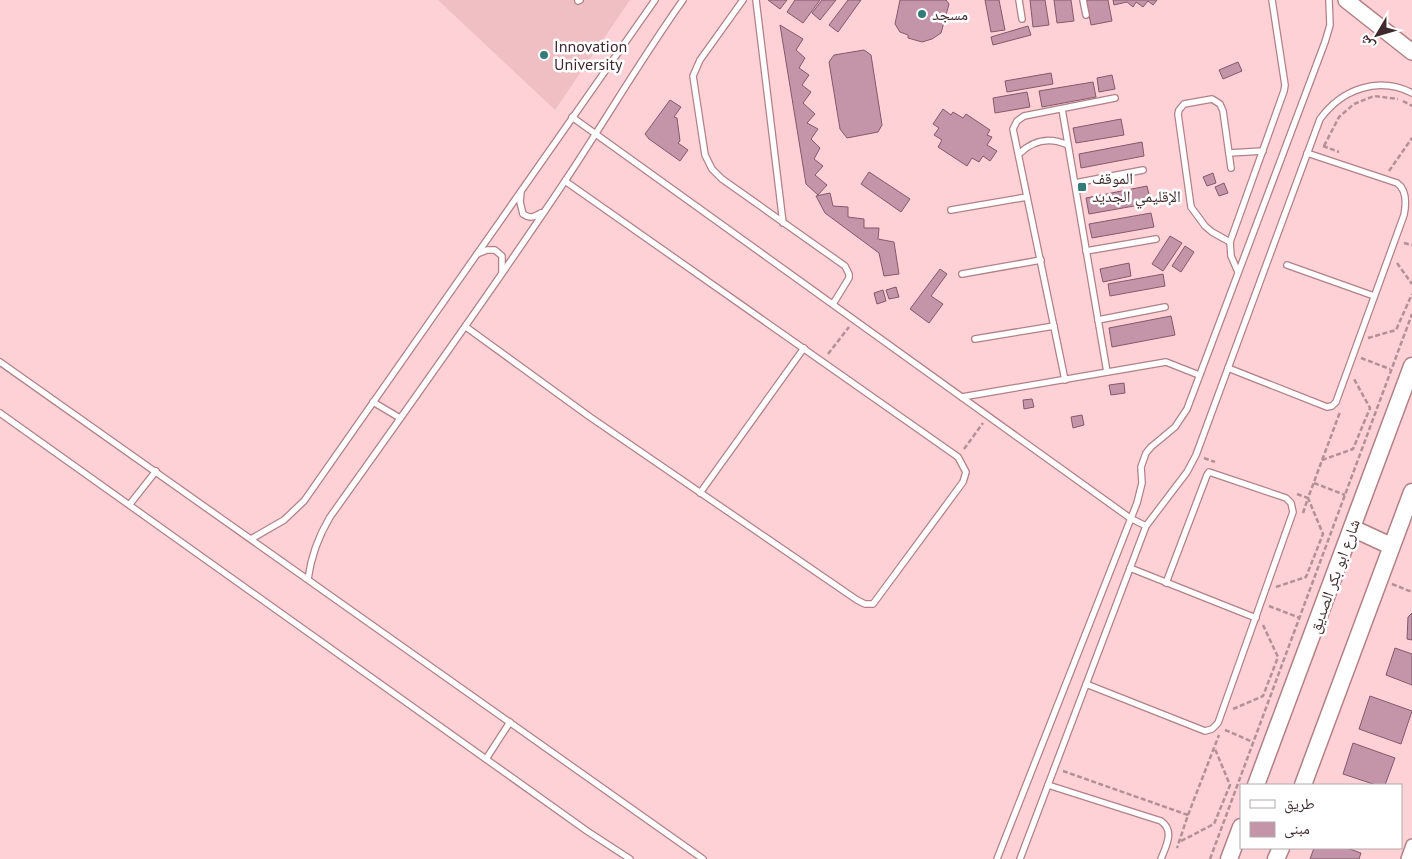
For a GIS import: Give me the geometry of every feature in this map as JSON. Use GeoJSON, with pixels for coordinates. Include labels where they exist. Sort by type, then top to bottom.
{"type":"FeatureCollection","features":[{"type":"Feature","properties":{"kind":"main road","name":"شارع ابو بكر الصديق"},"geometry":{"type":"LineString","coordinates":[[1256,784],[1412,366]]}},
{"type":"Feature","properties":{"kind":"main road"},"geometry":{"type":"LineString","coordinates":[[1304,784],[1412,492]]}},
{"type":"Feature","properties":{"kind":"main road"},"geometry":{"type":"LineString","coordinates":[[1352,528],[1391,546]]}},
{"type":"Feature","properties":{"kind":"main road"},"geometry":{"type":"LineString","coordinates":[[1229,859],[1240,830]]}},
{"type":"Feature","properties":{"kind":"street"},"geometry":{"type":"LineString","coordinates":[[1346,0],[1412,52]]}},
{"type":"Feature","properties":{"kind":"street"},"geometry":{"type":"LineString","coordinates":[[1407,859],[1412,845]]}},
{"type":"Feature","properties":{"kind":"lane"},"geometry":{"type":"LineString","coordinates":[[251,539],[284,520],[304,501],[655,0]]}},
{"type":"Feature","properties":{"kind":"lane"},"geometry":{"type":"LineString","coordinates":[[308,579],[314,551],[324,527],[466,327],[565,181],[650,47],[683,0]]}},
{"type":"Feature","properties":{"kind":"lane"},"geometry":{"type":"LineString","coordinates":[[743,0],[694,70],[693,82],[703,147],[708,163],[716,174],[845,266],[848,270],[849,278],[833,304]]}},
{"type":"Feature","properties":{"kind":"lane"},"geometry":{"type":"LineString","coordinates":[[756,0],[783,223]]}},
{"type":"Feature","properties":{"kind":"lane"},"geometry":{"type":"LineString","coordinates":[[1019,0],[1022,19]]}},
{"type":"Feature","properties":{"kind":"lane"},"geometry":{"type":"LineString","coordinates":[[1082,0],[1086,15]]}},
{"type":"Feature","properties":{"kind":"lane"},"geometry":{"type":"LineString","coordinates":[[1238,272],[1231,256],[1230,242],[1285,85],[1272,0]]}},
{"type":"Feature","properties":{"kind":"lane"},"geometry":{"type":"LineString","coordinates":[[997,859],[1140,492],[1142,483],[1141,467],[1146,453],[1150,447],[1175,427],[1187,410],[1328,34],[1331,17],[1329,0]]}},
{"type":"Feature","properties":{"kind":"lane"},"geometry":{"type":"LineString","coordinates":[[1020,859],[1146,526],[1192,464],[1320,119],[1345,94],[1367,86],[1379,85],[1402,89],[1412,93]]}},
{"type":"Feature","properties":{"kind":"lane"},"geometry":{"type":"LineString","coordinates":[[1065,380],[1013,129],[1017,120],[1024,116],[1115,98]]}},
{"type":"Feature","properties":{"kind":"lane"},"geometry":{"type":"LineString","coordinates":[[1230,242],[1205,226],[1191,207],[1178,114],[1181,106],[1187,102],[1212,99],[1217,101],[1223,111],[1231,168]]}},
{"type":"Feature","properties":{"kind":"lane"},"geometry":{"type":"LineString","coordinates":[[1062,109],[1107,372]]}},
{"type":"Feature","properties":{"kind":"lane"},"geometry":{"type":"LineString","coordinates":[[572,117],[1130,518],[1146,526]]}},
{"type":"Feature","properties":{"kind":"lane"},"geometry":{"type":"LineString","coordinates":[[1019,154],[1024,148],[1038,141],[1054,140],[1068,145]]}},
{"type":"Feature","properties":{"kind":"lane"},"geometry":{"type":"LineString","coordinates":[[1229,153],[1263,151]]}},
{"type":"Feature","properties":{"kind":"lane"},"geometry":{"type":"LineString","coordinates":[[1228,368],[1327,407],[1332,406],[1336,402],[1404,216],[1406,205],[1402,188],[1397,183],[1306,153]]}},
{"type":"Feature","properties":{"kind":"lane"},"geometry":{"type":"LineString","coordinates":[[1075,183],[1143,170]]}},
{"type":"Feature","properties":{"kind":"lane"},"geometry":{"type":"LineString","coordinates":[[466,327],[590,417],[865,604],[873,604],[963,482],[966,472],[958,457],[565,181]]}},
{"type":"Feature","properties":{"kind":"lane"},"geometry":{"type":"LineString","coordinates":[[522,190],[520,202],[523,214],[527,217],[534,217],[544,212]]}},
{"type":"Feature","properties":{"kind":"lane"},"geometry":{"type":"LineString","coordinates":[[950,210],[1028,197]]}},
{"type":"Feature","properties":{"kind":"lane"},"geometry":{"type":"LineString","coordinates":[[1086,251],[1156,239]]}},
{"type":"Feature","properties":{"kind":"lane"},"geometry":{"type":"LineString","coordinates":[[477,254],[487,250],[498,252],[502,256],[502,273]]}},
{"type":"Feature","properties":{"kind":"lane"},"geometry":{"type":"LineString","coordinates":[[962,274],[1041,260]]}},
{"type":"Feature","properties":{"kind":"lane"},"geometry":{"type":"LineString","coordinates":[[1287,265],[1374,296]]}},
{"type":"Feature","properties":{"kind":"lane"},"geometry":{"type":"LineString","coordinates":[[1098,320],[1165,307]]}},
{"type":"Feature","properties":{"kind":"lane"},"geometry":{"type":"LineString","coordinates":[[975,339],[1054,326]]}},
{"type":"Feature","properties":{"kind":"lane"},"geometry":{"type":"LineString","coordinates":[[700,493],[804,348]]}},
{"type":"Feature","properties":{"kind":"lane"},"geometry":{"type":"LineString","coordinates":[[0,362],[703,859]]}},
{"type":"Feature","properties":{"kind":"lane"},"geometry":{"type":"LineString","coordinates":[[962,397],[1166,362],[1199,375]]}},
{"type":"Feature","properties":{"kind":"lane"},"geometry":{"type":"LineString","coordinates":[[373,402],[400,418]]}},
{"type":"Feature","properties":{"kind":"lane"},"geometry":{"type":"LineString","coordinates":[[0,413],[486,759],[630,859]]}},
{"type":"Feature","properties":{"kind":"lane"},"geometry":{"type":"LineString","coordinates":[[130,504],[156,471]]}},
{"type":"Feature","properties":{"kind":"lane"},"geometry":{"type":"LineString","coordinates":[[1086,684],[1205,731],[1218,723],[1293,512],[1292,503],[1286,498],[1210,472],[1207,475],[1166,582]]}},
{"type":"Feature","properties":{"kind":"lane"},"geometry":{"type":"LineString","coordinates":[[1130,568],[1256,618]]}},
{"type":"Feature","properties":{"kind":"lane"},"geometry":{"type":"LineString","coordinates":[[486,759],[510,722]]}},
{"type":"Feature","properties":{"kind":"lane"},"geometry":{"type":"LineString","coordinates":[[1048,785],[1161,821],[1165,824],[1169,833],[1161,859]]}},
{"type":"Feature","properties":{"kind":"path"},"geometry":{"type":"LineString","coordinates":[[1324,146],[1339,117],[1354,104],[1374,96],[1400,99],[1412,106]]}},
{"type":"Feature","properties":{"kind":"path"},"geometry":{"type":"LineString","coordinates":[[1388,172],[1412,138]]}},
{"type":"Feature","properties":{"kind":"path"},"geometry":{"type":"LineString","coordinates":[[1400,242],[1412,245]]}},
{"type":"Feature","properties":{"kind":"path"},"geometry":{"type":"LineString","coordinates":[[1394,260],[1412,284]]}},
{"type":"Feature","properties":{"kind":"path"},"geometry":{"type":"LineString","coordinates":[[1367,338],[1396,330],[1412,294]]}},
{"type":"Feature","properties":{"kind":"path"},"geometry":{"type":"LineString","coordinates":[[1210,859],[1390,369],[1412,314]]}},
{"type":"Feature","properties":{"kind":"path"},"geometry":{"type":"LineString","coordinates":[[822,360],[854,320]]}},
{"type":"Feature","properties":{"kind":"path"},"geometry":{"type":"LineString","coordinates":[[1360,357],[1390,369]]}},
{"type":"Feature","properties":{"kind":"path"},"geometry":{"type":"LineString","coordinates":[[1322,460],[1353,449],[1370,408],[1353,376]]}},
{"type":"Feature","properties":{"kind":"path"},"geometry":{"type":"LineString","coordinates":[[958,457],[988,416]]}},
{"type":"Feature","properties":{"kind":"path"},"geometry":{"type":"LineString","coordinates":[[1314,483],[1345,495]]}},
{"type":"Feature","properties":{"kind":"path"},"geometry":{"type":"LineString","coordinates":[[1276,587],[1306,577],[1323,534],[1308,498]]}},
{"type":"Feature","properties":{"kind":"path"},"geometry":{"type":"LineString","coordinates":[[1379,579],[1412,592]]}},
{"type":"Feature","properties":{"kind":"path"},"geometry":{"type":"LineString","coordinates":[[1269,606],[1300,618]]}},
{"type":"Feature","properties":{"kind":"path"},"geometry":{"type":"LineString","coordinates":[[1229,711],[1263,696],[1278,657],[1263,625]]}},
{"type":"Feature","properties":{"kind":"path"},"geometry":{"type":"LineString","coordinates":[[1222,729],[1253,742]]}},
{"type":"Feature","properties":{"kind":"path"},"geometry":{"type":"LineString","coordinates":[[1179,842],[1214,824],[1230,785],[1214,748]]}},
{"type":"Feature","properties":{"kind":"shaded area","name":"Innovation University"},"geometry":{"type":"Polygon","coordinates":[[[438,0],[630,0],[555,110],[438,0]]]}},
{"type":"Feature","properties":{"kind":"building"},"geometry":{"type":"Polygon","coordinates":[[[768,0],[787,0],[780,9],[768,0]]]}},
{"type":"Feature","properties":{"kind":"building"},"geometry":{"type":"Polygon","coordinates":[[[795,0],[820,0],[803,23],[787,12],[795,0]]]}},
{"type":"Feature","properties":{"kind":"building"},"geometry":{"type":"Polygon","coordinates":[[[822,0],[836,0],[820,20],[812,13],[822,0]]]}},
{"type":"Feature","properties":{"kind":"building"},"geometry":{"type":"Polygon","coordinates":[[[848,0],[861,0],[838,32],[829,25],[848,0]]]}},
{"type":"Feature","properties":{"kind":"building","name":"مسجد"},"geometry":{"type":"Polygon","coordinates":[[[900,0],[946,0],[949,4],[941,33],[932,39],[922,42],[908,38],[908,35],[900,32],[895,24],[900,0]]]}},
{"type":"Feature","properties":{"kind":"building"},"geometry":{"type":"Polygon","coordinates":[[[985,0],[999,0],[1005,30],[991,32],[985,0]]]}},
{"type":"Feature","properties":{"kind":"building"},"geometry":{"type":"Polygon","coordinates":[[[1030,0],[1045,0],[1049,25],[1033,27],[1030,0]]]}},
{"type":"Feature","properties":{"kind":"building"},"geometry":{"type":"Polygon","coordinates":[[[1054,0],[1071,0],[1074,21],[1057,23],[1054,0]]]}},
{"type":"Feature","properties":{"kind":"building"},"geometry":{"type":"Polygon","coordinates":[[[1086,0],[1108,0],[1112,21],[1091,25],[1086,0]]]}},
{"type":"Feature","properties":{"kind":"building"},"geometry":{"type":"Polygon","coordinates":[[[1113,0],[1157,0],[1153,5],[1148,1],[1143,7],[1136,2],[1133,7],[1127,2],[1114,5],[1113,0]]]}},
{"type":"Feature","properties":{"kind":"building"},"geometry":{"type":"Polygon","coordinates":[[[780,25],[803,39],[796,50],[805,58],[799,68],[809,75],[802,85],[811,92],[803,103],[815,114],[807,123],[818,129],[811,139],[820,148],[814,159],[823,166],[815,175],[827,185],[818,195],[806,184],[780,25]]]}},
{"type":"Feature","properties":{"kind":"building"},"geometry":{"type":"Polygon","coordinates":[[[1028,26],[1031,35],[993,45],[991,37],[1028,26]]]}},
{"type":"Feature","properties":{"kind":"building"},"geometry":{"type":"Polygon","coordinates":[[[864,50],[871,55],[882,125],[878,132],[847,138],[840,129],[829,62],[834,55],[864,50]]]}},
{"type":"Feature","properties":{"kind":"building"},"geometry":{"type":"Polygon","coordinates":[[[1238,62],[1242,71],[1223,79],[1219,70],[1238,62]]]}},
{"type":"Feature","properties":{"kind":"building"},"geometry":{"type":"Polygon","coordinates":[[[1051,73],[1053,84],[1007,92],[1005,81],[1051,73]]]}},
{"type":"Feature","properties":{"kind":"building"},"geometry":{"type":"Polygon","coordinates":[[[1112,75],[1115,89],[1099,92],[1097,78],[1112,75]]]}},
{"type":"Feature","properties":{"kind":"building"},"geometry":{"type":"Polygon","coordinates":[[[1093,82],[1096,97],[1042,107],[1039,91],[1093,82]]]}},
{"type":"Feature","properties":{"kind":"building"},"geometry":{"type":"Polygon","coordinates":[[[1027,92],[1030,107],[995,113],[993,98],[1027,92]]]}},
{"type":"Feature","properties":{"kind":"building"},"geometry":{"type":"Polygon","coordinates":[[[670,100],[681,107],[674,117],[677,118],[680,141],[678,143],[688,150],[680,161],[649,139],[645,134],[670,100]]]}},
{"type":"Feature","properties":{"kind":"building"},"geometry":{"type":"Polygon","coordinates":[[[943,109],[951,115],[953,112],[963,118],[966,114],[990,130],[987,135],[992,137],[987,145],[997,151],[990,161],[983,156],[979,162],[972,158],[967,166],[938,147],[942,140],[934,135],[939,128],[933,124],[943,109]]]}},
{"type":"Feature","properties":{"kind":"building"},"geometry":{"type":"Polygon","coordinates":[[[1121,119],[1124,135],[1076,143],[1073,128],[1121,119]]]}},
{"type":"Feature","properties":{"kind":"building"},"geometry":{"type":"Polygon","coordinates":[[[1142,142],[1144,156],[1081,168],[1079,154],[1142,142]]]}},
{"type":"Feature","properties":{"kind":"building"},"geometry":{"type":"Polygon","coordinates":[[[869,172],[910,199],[901,212],[861,184],[869,172]]]}},
{"type":"Feature","properties":{"kind":"building"},"geometry":{"type":"Polygon","coordinates":[[[1213,173],[1216,183],[1207,186],[1203,177],[1213,173]]]}},
{"type":"Feature","properties":{"kind":"building"},"geometry":{"type":"Polygon","coordinates":[[[1224,183],[1228,193],[1219,196],[1215,187],[1224,183]]]}},
{"type":"Feature","properties":{"kind":"building"},"geometry":{"type":"Polygon","coordinates":[[[1147,186],[1151,203],[1089,214],[1086,198],[1147,186]]]}},
{"type":"Feature","properties":{"kind":"building"},"geometry":{"type":"Polygon","coordinates":[[[830,193],[833,206],[848,207],[848,217],[864,219],[864,228],[879,228],[878,239],[894,242],[899,274],[884,276],[879,253],[825,213],[816,196],[830,193]]]}},
{"type":"Feature","properties":{"kind":"building"},"geometry":{"type":"Polygon","coordinates":[[[1151,213],[1154,227],[1092,238],[1089,224],[1151,213]]]}},
{"type":"Feature","properties":{"kind":"building"},"geometry":{"type":"Polygon","coordinates":[[[1170,236],[1182,243],[1163,271],[1152,264],[1170,236]]]}},
{"type":"Feature","properties":{"kind":"building"},"geometry":{"type":"Polygon","coordinates":[[[1185,246],[1194,252],[1181,272],[1172,266],[1185,246]]]}},
{"type":"Feature","properties":{"kind":"building"},"geometry":{"type":"Polygon","coordinates":[[[1129,263],[1131,276],[1103,282],[1100,269],[1129,263]]]}},
{"type":"Feature","properties":{"kind":"building"},"geometry":{"type":"Polygon","coordinates":[[[940,269],[947,274],[931,296],[943,304],[929,323],[910,309],[940,269]]]}},
{"type":"Feature","properties":{"kind":"building"},"geometry":{"type":"Polygon","coordinates":[[[1163,274],[1165,286],[1110,296],[1108,284],[1163,274]]]}},
{"type":"Feature","properties":{"kind":"building"},"geometry":{"type":"Polygon","coordinates":[[[896,287],[899,297],[889,299],[886,290],[896,287]]]}},
{"type":"Feature","properties":{"kind":"building"},"geometry":{"type":"Polygon","coordinates":[[[883,290],[886,301],[877,304],[874,293],[883,290]]]}},
{"type":"Feature","properties":{"kind":"building"},"geometry":{"type":"Polygon","coordinates":[[[1171,316],[1175,335],[1112,347],[1109,328],[1171,316]]]}},
{"type":"Feature","properties":{"kind":"building"},"geometry":{"type":"Polygon","coordinates":[[[1124,383],[1125,393],[1111,395],[1109,385],[1124,383]]]}},
{"type":"Feature","properties":{"kind":"building"},"geometry":{"type":"Polygon","coordinates":[[[1032,399],[1034,407],[1024,409],[1023,400],[1032,399]]]}},
{"type":"Feature","properties":{"kind":"building"},"geometry":{"type":"Polygon","coordinates":[[[1082,415],[1084,425],[1073,428],[1071,417],[1082,415]]]}},
{"type":"Feature","properties":{"kind":"building"},"geometry":{"type":"Polygon","coordinates":[[[1412,613],[1412,640],[1407,639],[1408,617],[1412,613]]]}},
{"type":"Feature","properties":{"kind":"building"},"geometry":{"type":"Polygon","coordinates":[[[1395,648],[1412,654],[1412,685],[1386,675],[1395,648]]]}},
{"type":"Feature","properties":{"kind":"building"},"geometry":{"type":"Polygon","coordinates":[[[1370,696],[1412,711],[1401,744],[1359,729],[1370,696]]]}},
{"type":"Feature","properties":{"kind":"building"},"geometry":{"type":"Polygon","coordinates":[[[1353,743],[1395,758],[1385,784],[1373,784],[1343,774],[1353,743]]]}},
{"type":"Feature","properties":{"kind":"building"},"geometry":{"type":"Polygon","coordinates":[[[1314,849],[1350,849],[1361,853],[1359,859],[1310,859],[1314,849]]]}},
{"type":"Feature","properties":{"kind":"place","name":"مسجد"},"geometry":{"type":"Point","coordinates":[922,14]}},
{"type":"Feature","properties":{"kind":"place","name":"Innovation University"},"geometry":{"type":"Point","coordinates":[544,55]}},
{"type":"Feature","properties":{"kind":"place","name":"الموقف الإقليمي الجديد"},"geometry":{"type":"Point","coordinates":[1082,187]}}]}
